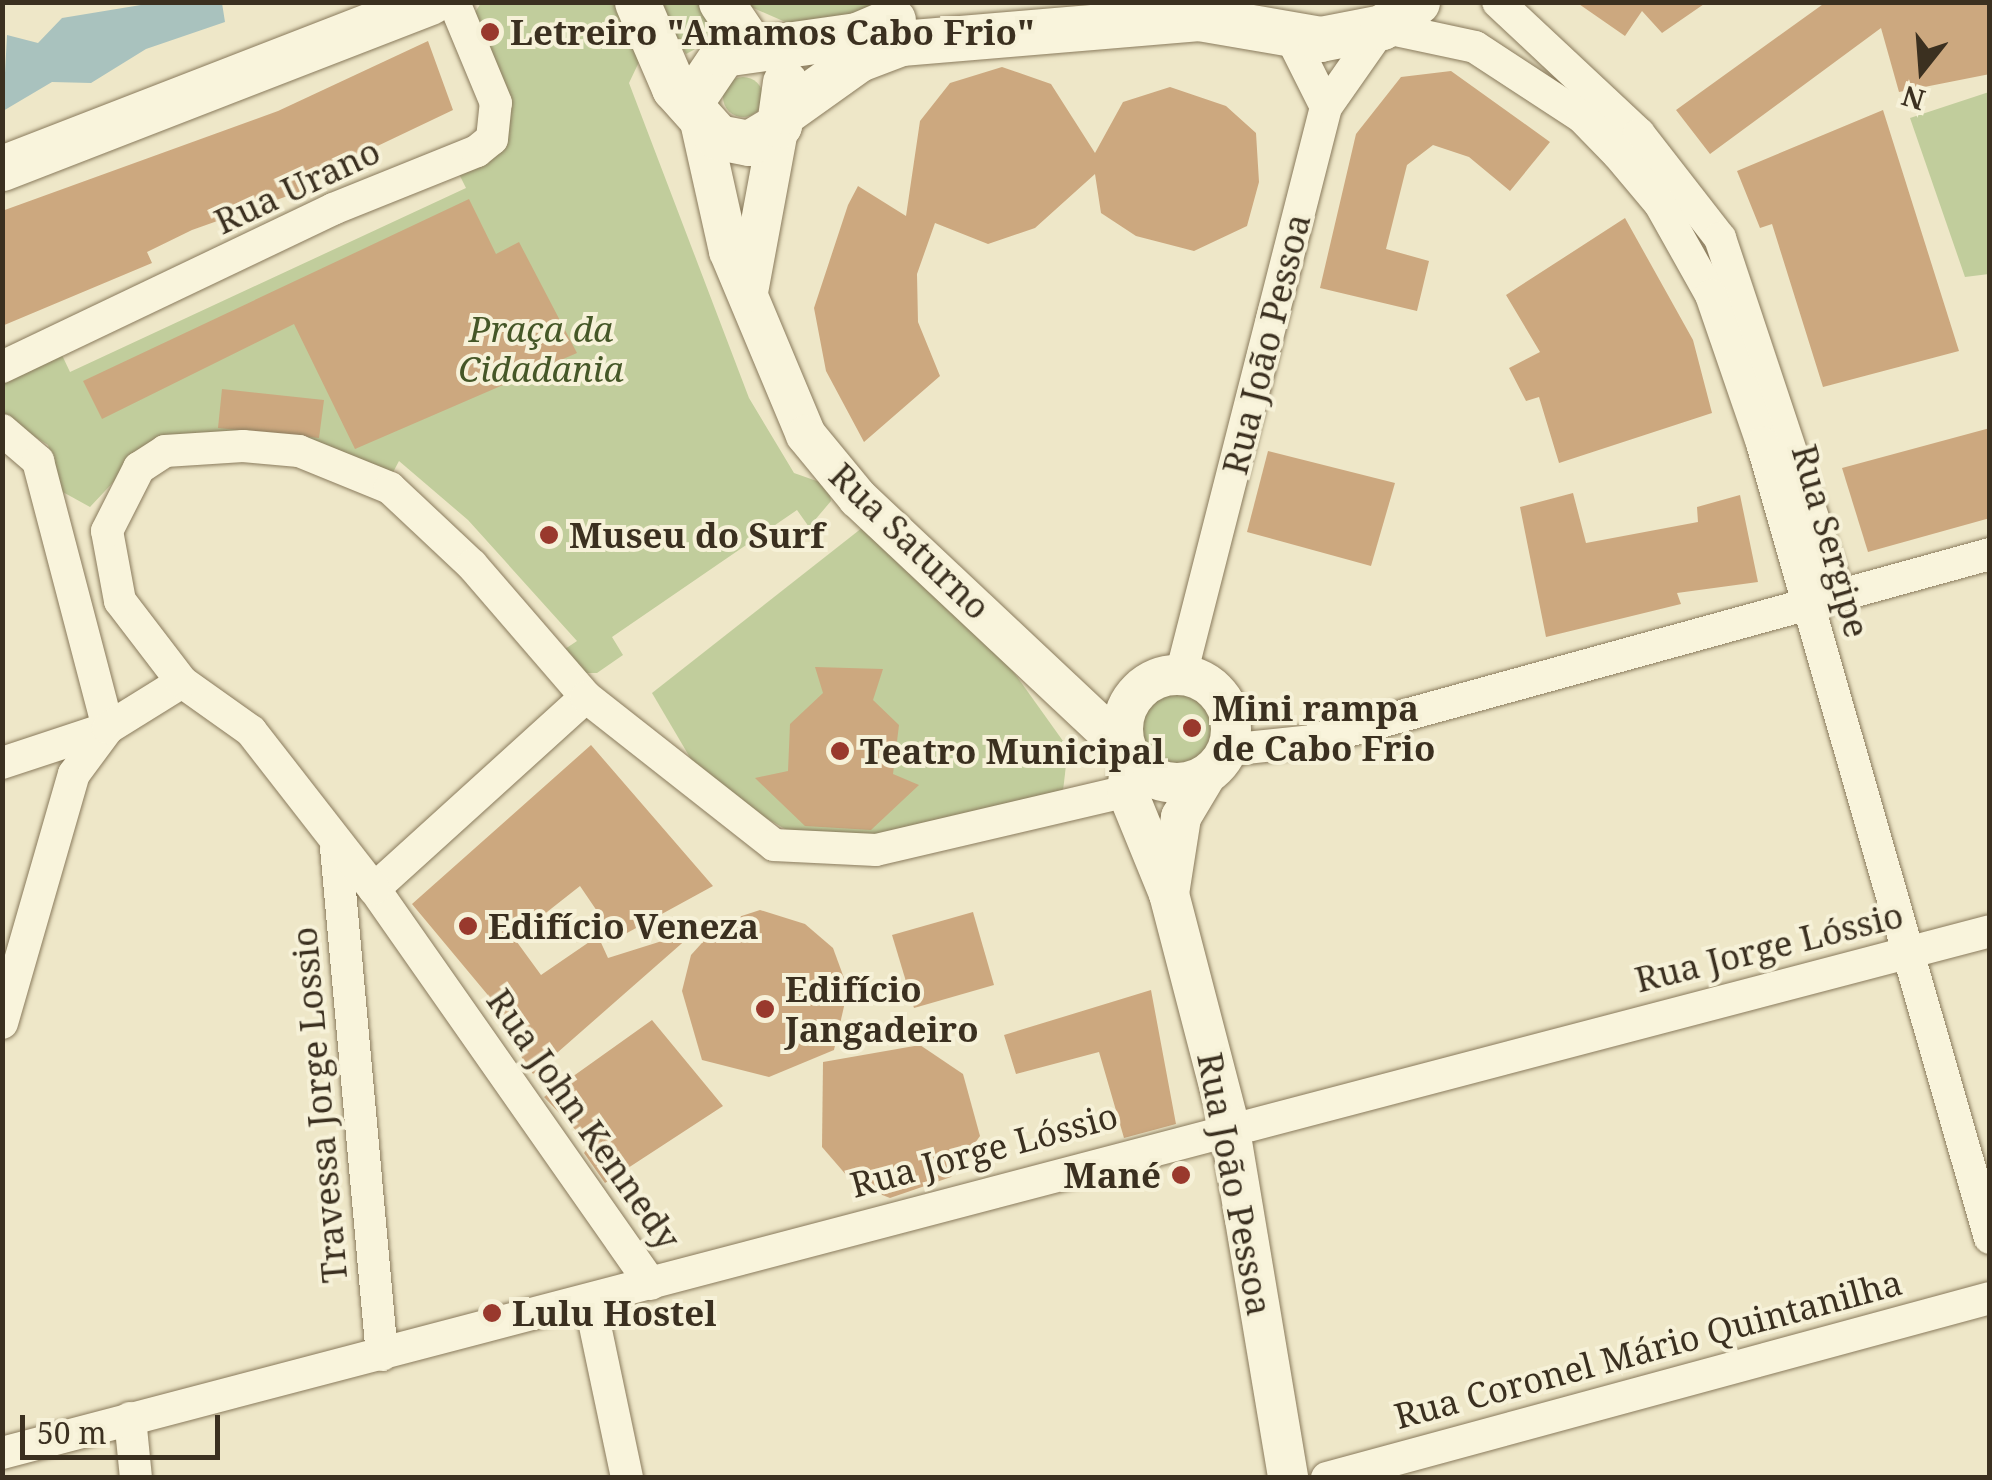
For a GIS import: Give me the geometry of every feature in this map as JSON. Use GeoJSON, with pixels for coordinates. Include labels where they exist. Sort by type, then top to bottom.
{"type":"FeatureCollection","features":[{"type":"Feature","properties":{"kind":"main road"},"geometry":{"type":"LineString","coordinates":[[2,168],[430,2]]}},
{"type":"Feature","properties":{"kind":"main road"},"geometry":{"type":"LineString","coordinates":[[636,2],[674,88],[696,113],[749,143],[859,58],[953,34],[1199,18],[1282,20],[1388,11]]}},
{"type":"Feature","properties":{"kind":"main road"},"geometry":{"type":"LineString","coordinates":[[720,2],[786,85],[783,118]]}},
{"type":"Feature","properties":{"kind":"main road"},"geometry":{"type":"LineString","coordinates":[[696,113],[723,54],[758,51],[938,8],[1008,2]]}},
{"type":"Feature","properties":{"kind":"street","name":"Rua Urano"},"geometry":{"type":"LineString","coordinates":[[2,367],[316,217],[477,152],[492,139],[496,102],[454,2]]}},
{"type":"Feature","properties":{"kind":"street","name":"Rua Sergipe"},"geometry":{"type":"LineString","coordinates":[[1498,2],[1639,134],[1720,238],[1840,595]]}},
{"type":"Feature","properties":{"kind":"street","name":"Rua Sergipe"},"geometry":{"type":"LineString","coordinates":[[1388,11],[1475,46],[1582,117],[1660,204],[1688,256],[1729,343],[1990,1238]]}},
{"type":"Feature","properties":{"kind":"street","name":"Rua João Pessoa"},"geometry":{"type":"LineString","coordinates":[[1167,678],[1326,107],[1388,11]]}},
{"type":"Feature","properties":{"kind":"street"},"geometry":{"type":"LineString","coordinates":[[1282,20],[1326,107]]}},
{"type":"Feature","properties":{"kind":"street","name":"Rua Saturno"},"geometry":{"type":"LineString","coordinates":[[696,113],[705,168],[748,292],[806,435],[858,498],[1042,668],[1129,767]]}},
{"type":"Feature","properties":{"kind":"street"},"geometry":{"type":"LineString","coordinates":[[748,292],[783,118]]}},
{"type":"Feature","properties":{"kind":"street"},"geometry":{"type":"LineString","coordinates":[[1688,256],[1720,238]]}},
{"type":"Feature","properties":{"kind":"street"},"geometry":{"type":"LineString","coordinates":[[2,430],[38,461],[108,728]]}},
{"type":"Feature","properties":{"kind":"street","name":"Rua John Kennedy"},"geometry":{"type":"LineString","coordinates":[[651,1284],[374,889],[336,847],[251,731],[182,682],[120,600],[107,531],[140,468],[200,444],[299,451],[390,488],[472,565],[586,697],[748,831],[804,853],[918,843],[1129,767]]}},
{"type":"Feature","properties":{"kind":"street"},"geometry":{"type":"LineString","coordinates":[[1216,762],[1223,701],[1167,678],[1126,711],[1129,767],[1174,783],[1216,762],[1310,741],[1990,554]]}},
{"type":"Feature","properties":{"kind":"street","name":"Rua Saturno"},"geometry":{"type":"LineString","coordinates":[[1042,668],[1091,686],[1167,678]]}},
{"type":"Feature","properties":{"kind":"street"},"geometry":{"type":"LineString","coordinates":[[2,763],[108,728],[182,682]]}},
{"type":"Feature","properties":{"kind":"street"},"geometry":{"type":"LineString","coordinates":[[374,889],[586,697]]}},
{"type":"Feature","properties":{"kind":"street"},"geometry":{"type":"LineString","coordinates":[[2,1024],[74,774],[108,728]]}},
{"type":"Feature","properties":{"kind":"street","name":"Rua João Pessoa"},"geometry":{"type":"LineString","coordinates":[[1169,894],[1181,817],[1216,762]]}},
{"type":"Feature","properties":{"kind":"street","name":"Rua João Pessoa"},"geometry":{"type":"LineString","coordinates":[[1129,767],[1169,894],[1228,1124],[1288,1478]]}},
{"type":"Feature","properties":{"kind":"street","name":"Travessa Jorge Lossio"},"geometry":{"type":"LineString","coordinates":[[336,847],[382,1355]]}},
{"type":"Feature","properties":{"kind":"street","name":"Rua Jorge Lóssio"},"geometry":{"type":"LineString","coordinates":[[2,1453],[590,1302],[1228,1124],[1990,931]]}},
{"type":"Feature","properties":{"kind":"street","name":"Rua Coronel Mário Quintanilha"},"geometry":{"type":"LineString","coordinates":[[1327,1478],[1990,1298]]}},
{"type":"Feature","properties":{"kind":"street"},"geometry":{"type":"LineString","coordinates":[[590,1302],[627,1478]]}},
{"type":"Feature","properties":{"kind":"street"},"geometry":{"type":"LineString","coordinates":[[130,1418],[136,1478]]}},
{"type":"Feature","properties":{"kind":"green space","name":"Praça da Cidadania"},"geometry":{"type":"Polygon","coordinates":[[[481,3],[622,3],[639,62],[629,83],[749,398],[794,473],[828,485],[831,501],[809,527],[797,510],[612,637],[623,655],[597,673],[580,673],[562,651],[577,641],[468,520],[399,461],[390,478],[278,437],[119,476],[90,507],[61,491],[48,445],[3,417],[3,376],[61,353],[70,372],[466,188],[457,170],[501,146],[474,14],[481,3]]]}},
{"type":"Feature","properties":{"kind":"green space"},"geometry":{"type":"Polygon","coordinates":[[[655,3],[702,3],[731,30],[686,54],[655,3]]]}},
{"type":"Feature","properties":{"kind":"green space"},"geometry":{"type":"Polygon","coordinates":[[[742,3],[905,3],[799,28],[742,3]]]}},
{"type":"Feature","properties":{"kind":"green space"},"geometry":{"type":"Polygon","coordinates":[[[743,77],[757,83],[763,97],[757,111],[743,117],[729,111],[723,97],[729,83],[743,77]]]}},
{"type":"Feature","properties":{"kind":"green space"},"geometry":{"type":"Polygon","coordinates":[[[1989,92],[1989,274],[1965,277],[1910,118],[1989,92]]]}},
{"type":"Feature","properties":{"kind":"green space"},"geometry":{"type":"Polygon","coordinates":[[[867,524],[990,639],[1068,748],[1063,791],[887,834],[808,842],[705,783],[652,693],[867,524]]]}},
{"type":"Feature","properties":{"kind":"green space"},"geometry":{"type":"Polygon","coordinates":[[[1178,690],[1204,701],[1215,727],[1204,753],[1178,764],[1152,753],[1141,727],[1152,701],[1178,690]]]}},
{"type":"Feature","properties":{"kind":"water"},"geometry":{"type":"Polygon","coordinates":[[[159,2],[222,3],[225,22],[146,49],[91,83],[52,82],[3,111],[7,35],[38,43],[62,18],[159,2]]]}},
{"type":"Feature","properties":{"kind":"building"},"geometry":{"type":"Polygon","coordinates":[[[1576,2],[1707,2],[1662,33],[1642,11],[1625,36],[1576,2]]]}},
{"type":"Feature","properties":{"kind":"building"},"geometry":{"type":"Polygon","coordinates":[[[1826,2],[1990,2],[1990,74],[1899,92],[1881,28],[1710,154],[1676,110],[1826,2]]]}},
{"type":"Feature","properties":{"kind":"building"},"geometry":{"type":"Polygon","coordinates":[[[428,41],[453,110],[304,181],[307,189],[192,230],[147,252],[152,263],[2,326],[2,211],[278,111],[428,41]]]}},
{"type":"Feature","properties":{"kind":"building"},"geometry":{"type":"Polygon","coordinates":[[[1002,67],[1051,84],[1095,153],[1123,102],[1170,87],[1226,106],[1256,133],[1259,182],[1247,226],[1194,251],[1136,236],[1101,213],[1095,174],[1035,228],[988,244],[935,223],[917,274],[918,322],[940,376],[864,442],[826,371],[814,308],[848,205],[858,186],[906,216],[920,121],[950,83],[1002,67]]]}},
{"type":"Feature","properties":{"kind":"building"},"geometry":{"type":"Polygon","coordinates":[[[1451,71],[1550,142],[1510,191],[1469,157],[1433,145],[1407,165],[1386,249],[1429,261],[1417,311],[1320,288],[1356,134],[1401,77],[1451,71]]]}},
{"type":"Feature","properties":{"kind":"building"},"geometry":{"type":"Polygon","coordinates":[[[1883,110],[1959,351],[1823,387],[1772,224],[1760,228],[1737,171],[1883,110]]]}},
{"type":"Feature","properties":{"kind":"building"},"geometry":{"type":"Polygon","coordinates":[[[469,199],[496,254],[519,242],[577,353],[355,449],[294,324],[102,419],[83,381],[469,199]]]}},
{"type":"Feature","properties":{"kind":"building"},"geometry":{"type":"Polygon","coordinates":[[[1625,218],[1693,340],[1712,413],[1559,463],[1539,397],[1526,401],[1509,368],[1540,352],[1506,295],[1625,218]]]}},
{"type":"Feature","properties":{"kind":"building"},"geometry":{"type":"Polygon","coordinates":[[[222,389],[324,400],[319,438],[218,428],[222,389]]]}},
{"type":"Feature","properties":{"kind":"building"},"geometry":{"type":"Polygon","coordinates":[[[1990,428],[1990,518],[1868,552],[1842,468],[1990,428]]]}},
{"type":"Feature","properties":{"kind":"building"},"geometry":{"type":"Polygon","coordinates":[[[1268,451],[1395,483],[1371,566],[1247,532],[1268,451]]]}},
{"type":"Feature","properties":{"kind":"building"},"geometry":{"type":"Polygon","coordinates":[[[1573,493],[1586,543],[1698,522],[1697,507],[1740,495],[1758,582],[1677,593],[1681,604],[1546,637],[1520,507],[1573,493]]]}},
{"type":"Feature","properties":{"kind":"building","name":"Teatro Municipal"},"geometry":{"type":"Polygon","coordinates":[[[815,667],[883,669],[873,700],[899,725],[893,774],[919,785],[871,830],[805,826],[755,778],[788,771],[790,724],[823,693],[815,667]]]}},
{"type":"Feature","properties":{"kind":"building"},"geometry":{"type":"Polygon","coordinates":[[[591,745],[713,886],[616,939],[580,886],[514,938],[541,975],[598,936],[608,958],[697,930],[533,1074],[490,1011],[497,1006],[412,904],[591,745]]]}},
{"type":"Feature","properties":{"kind":"building","name":"Edifício Jangadeiro"},"geometry":{"type":"Polygon","coordinates":[[[760,910],[805,924],[833,948],[848,989],[834,1050],[769,1077],[702,1060],[682,991],[691,955],[720,923],[760,910]]]}},
{"type":"Feature","properties":{"kind":"building"},"geometry":{"type":"Polygon","coordinates":[[[973,912],[994,985],[914,1008],[892,935],[973,912]]]}},
{"type":"Feature","properties":{"kind":"building"},"geometry":{"type":"Polygon","coordinates":[[[1151,990],[1176,1124],[1124,1138],[1099,1052],[1016,1074],[1004,1035],[1151,990]]]}},
{"type":"Feature","properties":{"kind":"building"},"geometry":{"type":"Polygon","coordinates":[[[652,1020],[723,1106],[605,1183],[584,1153],[590,1145],[544,1097],[652,1020]]]}},
{"type":"Feature","properties":{"kind":"building"},"geometry":{"type":"Polygon","coordinates":[[[920,1045],[963,1074],[980,1136],[951,1177],[890,1198],[854,1184],[822,1147],[823,1062],[920,1045]]]}},
{"type":"Feature","properties":{"kind":"place","name":"Letreiro \"Amamos Cabo Frio\""},"geometry":{"type":"Point","coordinates":[490,32]}},
{"type":"Feature","properties":{"kind":"place","name":"Museu do Surf"},"geometry":{"type":"Point","coordinates":[549,535]}},
{"type":"Feature","properties":{"kind":"place","name":"Mini rampa de Cabo Frio"},"geometry":{"type":"Point","coordinates":[1192,728]}},
{"type":"Feature","properties":{"kind":"place","name":"Teatro Municipal"},"geometry":{"type":"Point","coordinates":[840,751]}},
{"type":"Feature","properties":{"kind":"place","name":"Edifício Veneza"},"geometry":{"type":"Point","coordinates":[468,926]}},
{"type":"Feature","properties":{"kind":"place","name":"Edifício Jangadeiro"},"geometry":{"type":"Point","coordinates":[765,1009]}},
{"type":"Feature","properties":{"kind":"place","name":"Mané"},"geometry":{"type":"Point","coordinates":[1181,1175]}},
{"type":"Feature","properties":{"kind":"place","name":"Lulu Hostel"},"geometry":{"type":"Point","coordinates":[492,1313]}}]}
